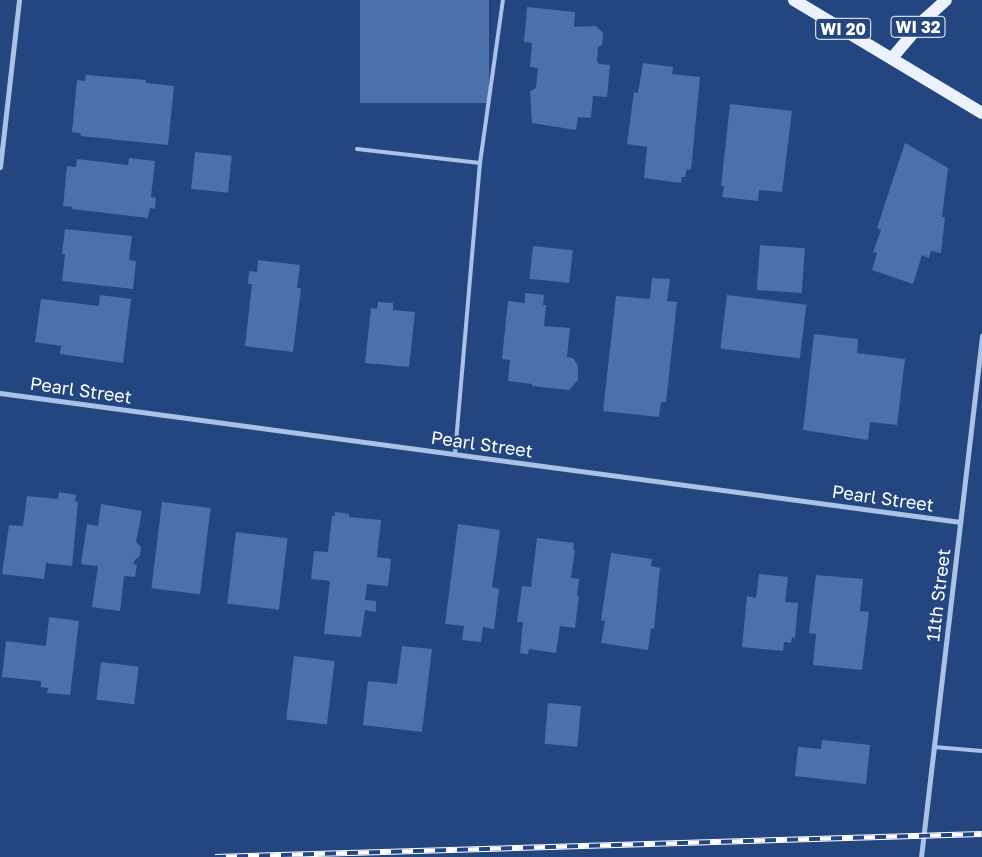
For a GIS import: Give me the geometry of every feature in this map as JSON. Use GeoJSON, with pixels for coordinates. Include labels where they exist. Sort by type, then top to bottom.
{"type":"FeatureCollection","features":[{"type":"Feature","properties":{"kind":"main road","name":"WI 20"},"geometry":{"type":"LineString","coordinates":[[794,0],[982,113]]}},
{"type":"Feature","properties":{"kind":"main road","name":"WI 32"},"geometry":{"type":"LineString","coordinates":[[892,58],[925,19],[946,0]]}},
{"type":"Feature","properties":{"kind":"street"},"geometry":{"type":"LineString","coordinates":[[0,167],[19,0]]}},
{"type":"Feature","properties":{"kind":"street","name":"11th Street"},"geometry":{"type":"LineString","coordinates":[[921,857],[982,336]]}},
{"type":"Feature","properties":{"kind":"street","name":"Pearl Street"},"geometry":{"type":"LineString","coordinates":[[0,393],[960,522]]}},
{"type":"Feature","properties":{"kind":"lane"},"geometry":{"type":"LineString","coordinates":[[455,454],[480,163],[502,0]]}},
{"type":"Feature","properties":{"kind":"lane"},"geometry":{"type":"LineString","coordinates":[[357,149],[480,163]]}},
{"type":"Feature","properties":{"kind":"lane"},"geometry":{"type":"LineString","coordinates":[[934,748],[982,751]]}},
{"type":"Feature","properties":{"kind":"building"},"geometry":{"type":"Polygon","coordinates":[[[360,0],[489,0],[489,103],[360,103],[360,0]]]}},
{"type":"Feature","properties":{"kind":"building"},"geometry":{"type":"Polygon","coordinates":[[[527,7],[575,12],[574,27],[596,26],[603,33],[602,45],[598,47],[597,61],[599,64],[610,65],[607,97],[593,96],[591,118],[578,117],[576,130],[532,123],[530,91],[536,88],[538,68],[530,67],[532,43],[524,42],[527,7]]]}},
{"type":"Feature","properties":{"kind":"building"},"geometry":{"type":"Polygon","coordinates":[[[643,63],[673,67],[672,74],[700,77],[691,170],[687,169],[681,183],[644,178],[647,147],[627,144],[634,92],[638,93],[643,63]]]}},
{"type":"Feature","properties":{"kind":"building"},"geometry":{"type":"Polygon","coordinates":[[[86,75],[146,80],[146,83],[174,86],[168,145],[81,136],[80,133],[72,132],[77,80],[85,81],[86,75]]]}},
{"type":"Feature","properties":{"kind":"building"},"geometry":{"type":"Polygon","coordinates":[[[730,104],[792,111],[782,192],[759,190],[758,201],[722,197],[724,186],[721,186],[730,104]]]}},
{"type":"Feature","properties":{"kind":"building"},"geometry":{"type":"Polygon","coordinates":[[[905,143],[948,168],[942,217],[945,217],[941,253],[931,251],[929,258],[922,255],[913,284],[872,270],[877,253],[873,252],[881,230],[877,228],[905,143]]]}},
{"type":"Feature","properties":{"kind":"building"},"geometry":{"type":"Polygon","coordinates":[[[195,152],[232,156],[228,193],[191,189],[195,152]]]}},
{"type":"Feature","properties":{"kind":"building"},"geometry":{"type":"Polygon","coordinates":[[[129,158],[155,161],[151,197],[156,198],[155,209],[150,208],[148,218],[72,209],[72,207],[63,206],[67,166],[76,167],[77,159],[128,165],[129,158]]]}},
{"type":"Feature","properties":{"kind":"building"},"geometry":{"type":"Polygon","coordinates":[[[65,229],[132,236],[129,260],[136,261],[133,289],[62,281],[65,254],[62,254],[65,229]]]}},
{"type":"Feature","properties":{"kind":"building"},"geometry":{"type":"Polygon","coordinates":[[[760,245],[805,248],[802,293],[757,290],[760,245]]]}},
{"type":"Feature","properties":{"kind":"building"},"geometry":{"type":"Polygon","coordinates":[[[533,246],[573,250],[569,283],[530,279],[533,246]]]}},
{"type":"Feature","properties":{"kind":"building"},"geometry":{"type":"Polygon","coordinates":[[[258,260],[300,265],[297,288],[301,288],[293,352],[245,346],[252,284],[248,284],[249,271],[257,272],[258,260]]]}},
{"type":"Feature","properties":{"kind":"building"},"geometry":{"type":"Polygon","coordinates":[[[652,278],[670,279],[667,301],[677,302],[666,402],[661,402],[659,417],[603,411],[616,296],[650,299],[652,278]]]}},
{"type":"Feature","properties":{"kind":"building"},"geometry":{"type":"Polygon","coordinates":[[[525,293],[544,295],[543,305],[546,305],[544,326],[570,328],[567,357],[573,358],[578,366],[578,380],[569,390],[508,381],[510,360],[502,359],[508,301],[525,303],[525,293]]]}},
{"type":"Feature","properties":{"kind":"building"},"geometry":{"type":"Polygon","coordinates":[[[100,295],[131,299],[123,363],[60,354],[61,346],[35,342],[41,299],[99,306],[100,295]]]}},
{"type":"Feature","properties":{"kind":"building"},"geometry":{"type":"Polygon","coordinates":[[[727,295],[806,305],[800,358],[720,349],[727,295]]]}},
{"type":"Feature","properties":{"kind":"building"},"geometry":{"type":"Polygon","coordinates":[[[378,302],[393,303],[393,310],[415,312],[409,367],[365,363],[371,308],[377,309],[378,302]]]}},
{"type":"Feature","properties":{"kind":"building"},"geometry":{"type":"Polygon","coordinates":[[[814,334],[858,339],[857,353],[905,359],[897,425],[870,422],[868,440],[803,430],[814,334]]]}},
{"type":"Feature","properties":{"kind":"building"},"geometry":{"type":"Polygon","coordinates":[[[59,492],[76,495],[75,501],[78,502],[72,566],[46,563],[44,579],[2,574],[9,525],[23,526],[27,496],[58,499],[59,492]]]}},
{"type":"Feature","properties":{"kind":"building"},"geometry":{"type":"Polygon","coordinates":[[[162,502],[211,508],[200,594],[151,588],[162,502]]]}},
{"type":"Feature","properties":{"kind":"building"},"geometry":{"type":"Polygon","coordinates":[[[101,504],[142,511],[136,542],[141,547],[140,556],[134,561],[134,564],[137,565],[135,577],[124,576],[120,611],[92,607],[98,566],[81,564],[87,524],[98,526],[101,504]]]}},
{"type":"Feature","properties":{"kind":"building"},"geometry":{"type":"Polygon","coordinates":[[[335,512],[349,514],[349,517],[381,520],[377,557],[391,559],[388,586],[367,584],[365,600],[376,601],[376,612],[365,610],[361,637],[324,634],[330,581],[311,579],[314,551],[328,552],[332,516],[335,516],[335,512]]]}},
{"type":"Feature","properties":{"kind":"building"},"geometry":{"type":"Polygon","coordinates":[[[458,524],[500,530],[492,587],[499,589],[494,629],[483,627],[481,642],[462,640],[464,626],[445,624],[458,524]]]}},
{"type":"Feature","properties":{"kind":"building"},"geometry":{"type":"Polygon","coordinates":[[[236,532],[288,538],[279,610],[227,603],[236,532]]]}},
{"type":"Feature","properties":{"kind":"building"},"geometry":{"type":"Polygon","coordinates":[[[537,538],[574,543],[573,550],[575,550],[571,578],[579,579],[575,628],[560,626],[556,653],[529,649],[528,654],[520,653],[523,622],[517,622],[522,586],[531,587],[537,538]]]}},
{"type":"Feature","properties":{"kind":"building"},"geometry":{"type":"Polygon","coordinates":[[[611,553],[652,559],[651,566],[660,568],[654,629],[651,628],[648,650],[601,643],[605,621],[601,620],[611,553]]]}},
{"type":"Feature","properties":{"kind":"building"},"geometry":{"type":"Polygon","coordinates":[[[759,574],[788,577],[785,602],[798,603],[795,638],[792,637],[791,643],[784,642],[783,651],[742,647],[747,596],[756,598],[759,574]]]}},
{"type":"Feature","properties":{"kind":"building"},"geometry":{"type":"Polygon","coordinates":[[[816,575],[863,579],[860,611],[869,612],[862,670],[813,665],[816,634],[809,633],[816,575]]]}},
{"type":"Feature","properties":{"kind":"building"},"geometry":{"type":"Polygon","coordinates":[[[49,617],[79,621],[70,695],[47,693],[48,688],[41,687],[41,681],[2,677],[6,641],[46,646],[49,617]]]}},
{"type":"Feature","properties":{"kind":"building"},"geometry":{"type":"Polygon","coordinates":[[[402,646],[432,649],[422,732],[363,725],[368,681],[397,684],[402,646]]]}},
{"type":"Feature","properties":{"kind":"building"},"geometry":{"type":"Polygon","coordinates":[[[294,656],[335,661],[327,725],[286,720],[294,656]]]}},
{"type":"Feature","properties":{"kind":"building"},"geometry":{"type":"Polygon","coordinates":[[[101,662],[139,667],[134,704],[96,700],[101,662]]]}},
{"type":"Feature","properties":{"kind":"building"},"geometry":{"type":"Polygon","coordinates":[[[548,703],[581,706],[577,747],[544,744],[548,703]]]}},
{"type":"Feature","properties":{"kind":"building"},"geometry":{"type":"Polygon","coordinates":[[[822,740],[870,745],[866,784],[795,776],[798,747],[821,749],[822,740]]]}},
{"type":"Feature","properties":{"kind":"railway"},"geometry":{"type":"LineString","coordinates":[[215,857],[982,834]]}}]}
